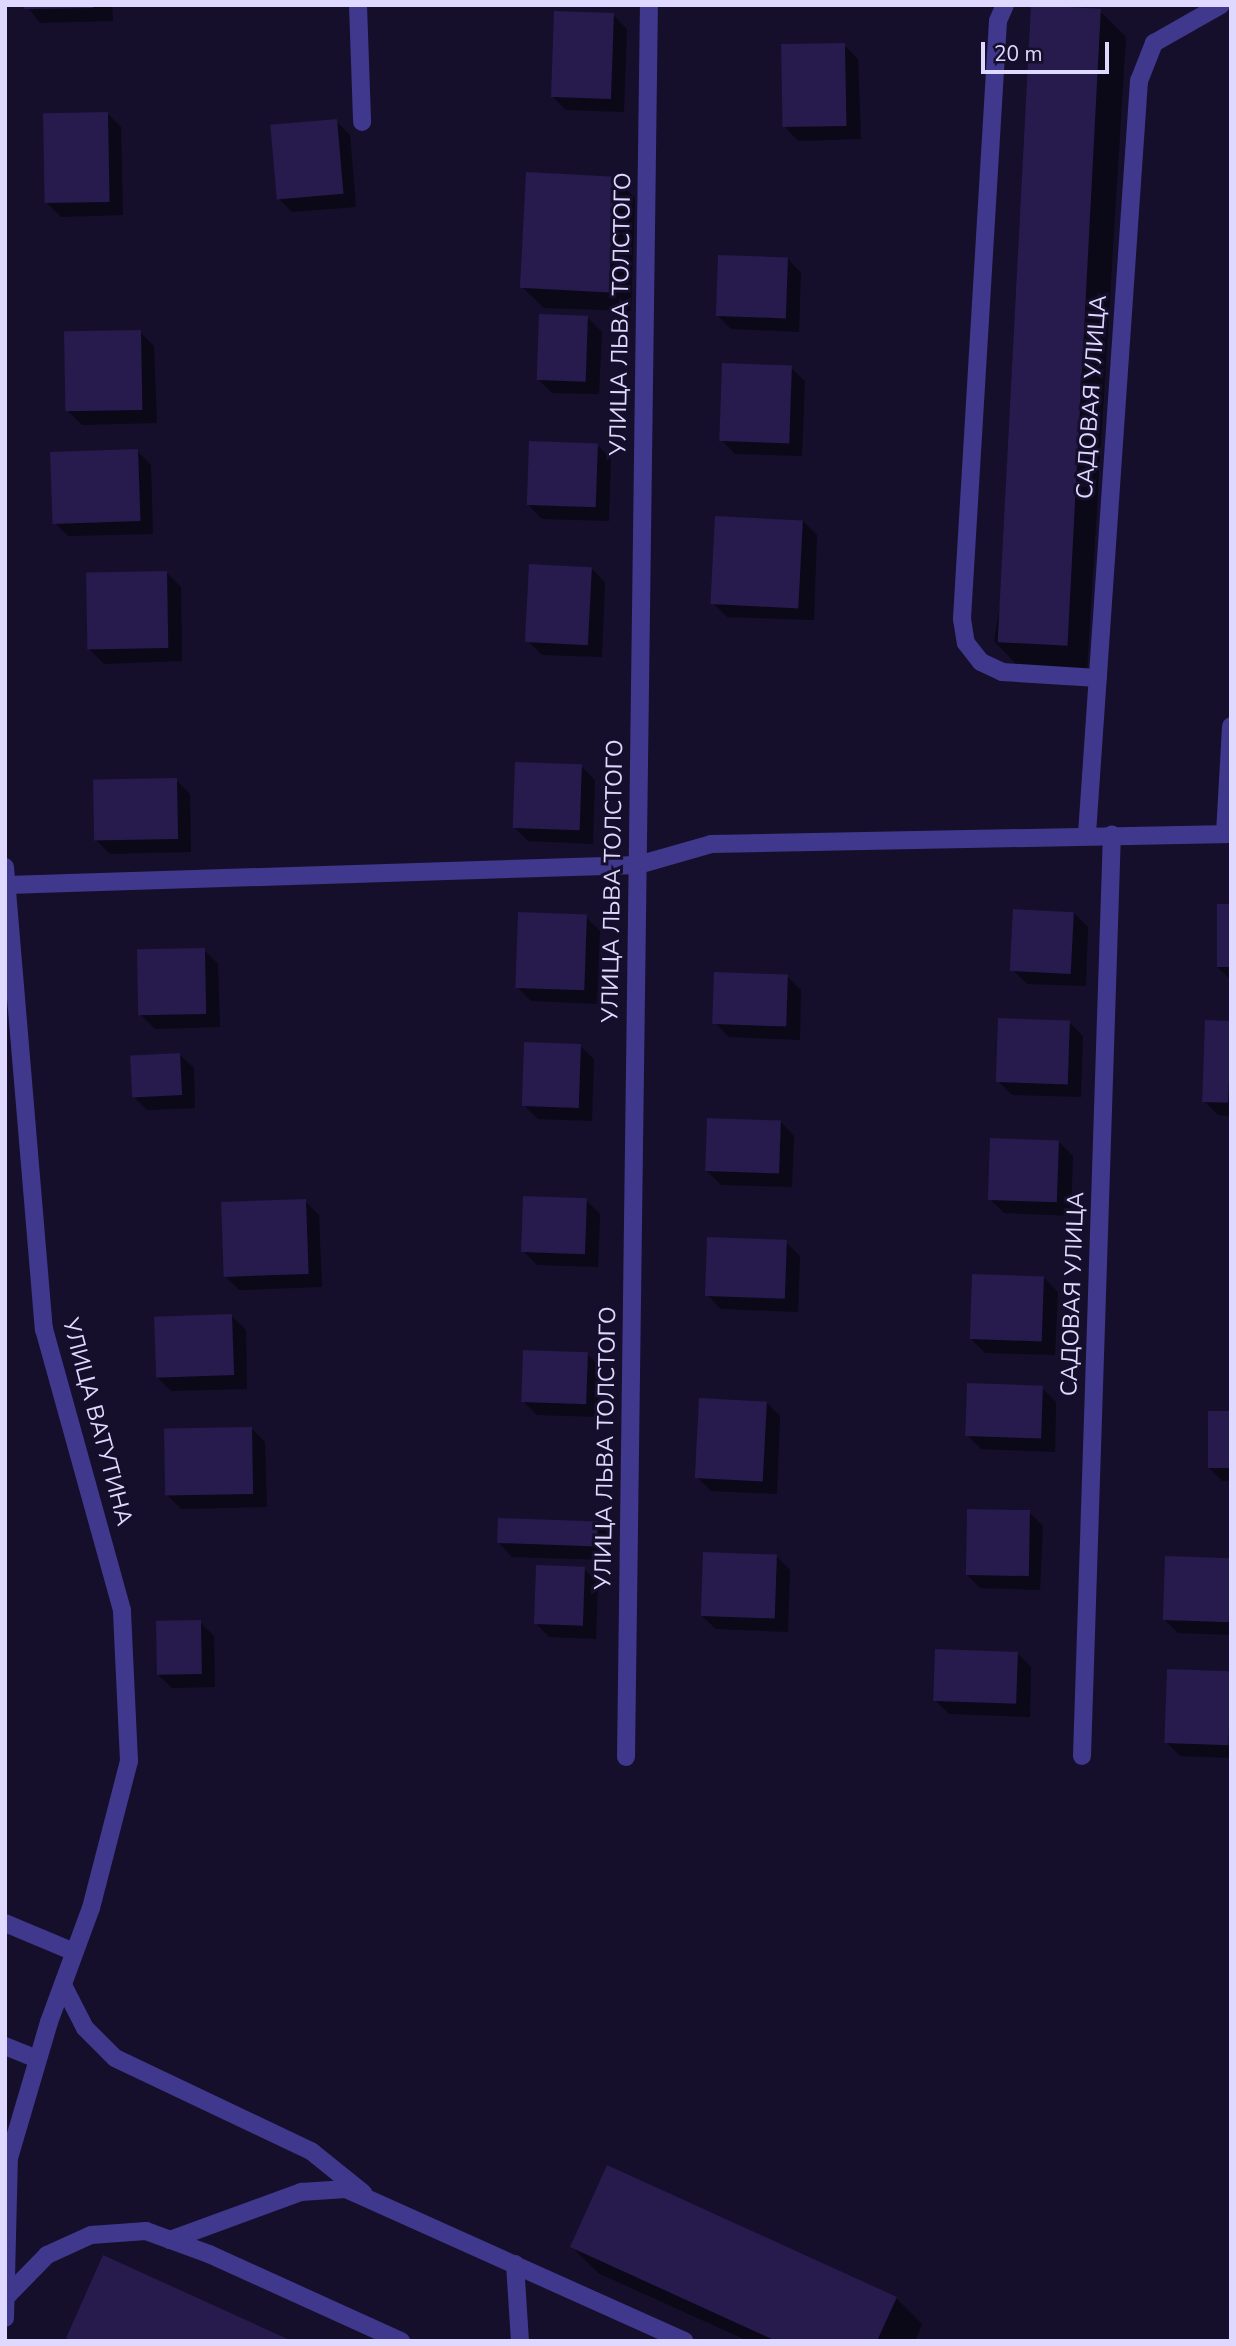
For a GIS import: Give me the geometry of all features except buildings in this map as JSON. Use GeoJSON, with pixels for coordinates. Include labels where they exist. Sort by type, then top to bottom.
{"type":"FeatureCollection","features":[{"type":"Feature","properties":{"kind":"street"},"geometry":{"type":"LineString","coordinates":[[358,5],[362,122]]}},
{"type":"Feature","properties":{"kind":"street","name":"УЛИЦА ЛЬВА ТОЛСТОГО"},"geometry":{"type":"LineString","coordinates":[[626,1757],[649,5]]}},
{"type":"Feature","properties":{"kind":"street"},"geometry":{"type":"LineString","coordinates":[[1005,5],[998,22],[961,619],[966,643],[981,662],[1002,672],[1098,678]]}},
{"type":"Feature","properties":{"kind":"street","name":"САДОВАЯ УЛИЦА"},"geometry":{"type":"LineString","coordinates":[[1087,834],[1139,81],[1154,43],[1221,5]]}},
{"type":"Feature","properties":{"kind":"street"},"geometry":{"type":"LineString","coordinates":[[7,885],[638,865],[710,844],[1087,834],[1228,834],[1231,726]]}},
{"type":"Feature","properties":{"kind":"street","name":"САДОВАЯ УЛИЦА"},"geometry":{"type":"LineString","coordinates":[[1082,1756],[1112,834]]}},
{"type":"Feature","properties":{"kind":"street","name":"УЛИЦА ВАТУТИНА"},"geometry":{"type":"LineString","coordinates":[[5,867],[44,1329],[122,1610],[130,1761],[90,1908],[37,2059],[9,2158],[8,2295],[5,2318]]}},
{"type":"Feature","properties":{"kind":"street"},"geometry":{"type":"LineString","coordinates":[[5,1923],[74,1952]]}},
{"type":"Feature","properties":{"kind":"street"},"geometry":{"type":"LineString","coordinates":[[63,1985],[85,2028],[116,2058],[311,2151],[366,2196]]}},
{"type":"Feature","properties":{"kind":"street"},"geometry":{"type":"LineString","coordinates":[[5,2046],[37,2059]]}},
{"type":"Feature","properties":{"kind":"street"},"geometry":{"type":"LineString","coordinates":[[170,2240],[301,2192],[328,2187],[366,2196],[684,2341]]}},
{"type":"Feature","properties":{"kind":"street"},"geometry":{"type":"LineString","coordinates":[[8,2295],[47,2255],[91,2235],[146,2231],[401,2341]]}},
{"type":"Feature","properties":{"kind":"street"},"geometry":{"type":"LineString","coordinates":[[515,2264],[520,2341]]}}]}
